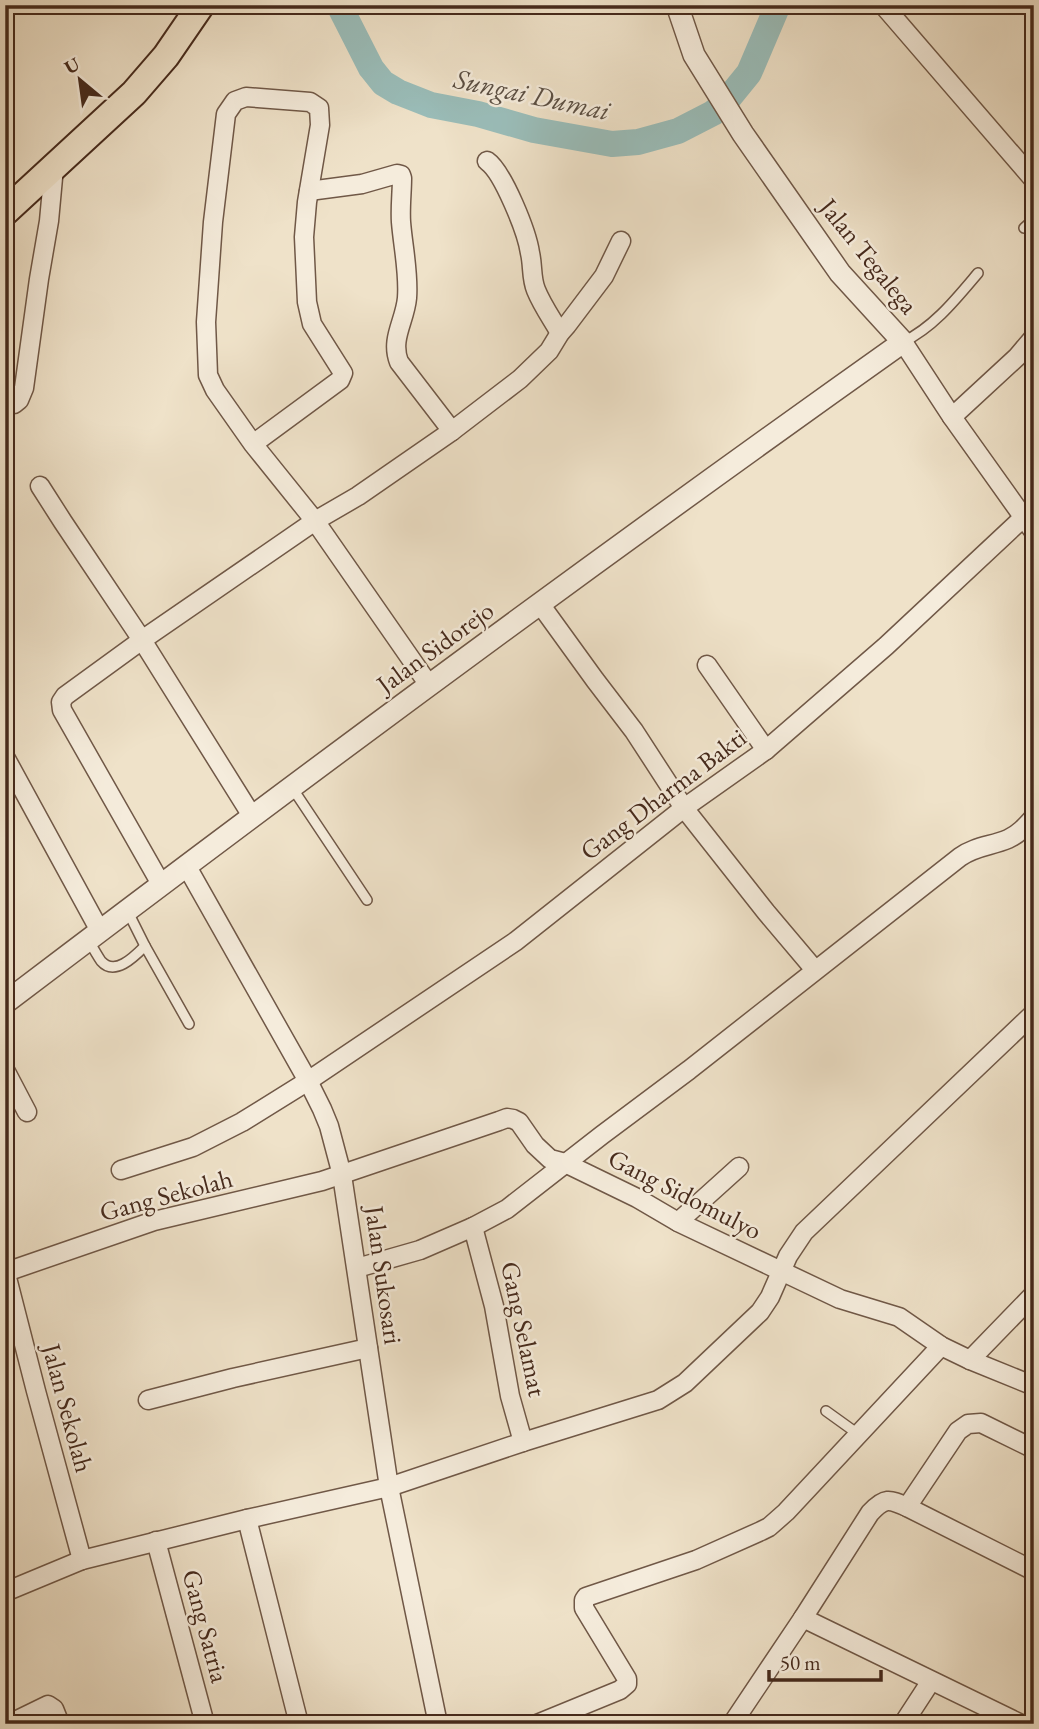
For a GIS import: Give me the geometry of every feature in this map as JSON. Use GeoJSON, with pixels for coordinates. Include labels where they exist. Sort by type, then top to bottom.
{"type":"FeatureCollection","features":[{"type":"Feature","properties":{"kind":"main road"},"geometry":{"type":"LineString","coordinates":[[5,212],[142,83],[172,48],[201,5]]}},
{"type":"Feature","properties":{"kind":"street","name":"Jalan Tegalega"},"geometry":{"type":"LineString","coordinates":[[677,5],[694,55],[743,134],[840,273],[903,342],[952,417],[1029,524]]}},
{"type":"Feature","properties":{"kind":"street"},"geometry":{"type":"LineString","coordinates":[[883,5],[1034,180]]}},
{"type":"Feature","properties":{"kind":"street"},"geometry":{"type":"LineString","coordinates":[[253,444],[331,387],[342,377],[342,369],[312,324],[307,302],[304,237],[320,125],[319,107],[310,102],[252,97],[235,101],[226,114],[213,222],[206,322],[208,375],[215,390],[253,444],[315,522],[429,685]]}},
{"type":"Feature","properties":{"kind":"street"},"geometry":{"type":"LineString","coordinates":[[487,161],[497,171],[514,204],[530,251],[536,290],[560,333]]}},
{"type":"Feature","properties":{"kind":"street"},"geometry":{"type":"LineString","coordinates":[[5,403],[14,404],[19,400],[24,388],[49,220],[54,167]]}},
{"type":"Feature","properties":{"kind":"street"},"geometry":{"type":"LineString","coordinates":[[309,191],[362,184],[401,175],[401,220],[407,294],[395,353],[452,431]]}},
{"type":"Feature","properties":{"kind":"street"},"geometry":{"type":"LineString","coordinates":[[161,884],[62,710],[61,702],[65,696],[142,640],[452,431],[520,380],[550,351],[560,333],[604,276],[621,241]]}},
{"type":"Feature","properties":{"kind":"street"},"geometry":{"type":"LineString","coordinates":[[952,417],[1017,358],[1034,337]]}},
{"type":"Feature","properties":{"kind":"street","name":"Jalan Sidorejo"},"geometry":{"type":"LineString","coordinates":[[5,1003],[429,685],[903,342]]}},
{"type":"Feature","properties":{"kind":"street"},"geometry":{"type":"LineString","coordinates":[[40,486],[142,640],[253,816]]}},
{"type":"Feature","properties":{"kind":"street","name":"Gang Dharma Bakti"},"geometry":{"type":"LineString","coordinates":[[121,1170],[192,1147],[216,1136],[307,1080],[516,941],[684,808],[766,750],[1029,524]]}},
{"type":"Feature","properties":{"kind":"street"},"geometry":{"type":"LineString","coordinates":[[540,604],[634,731],[684,808],[765,912],[816,970]]}},
{"type":"Feature","properties":{"kind":"street"},"geometry":{"type":"LineString","coordinates":[[707,665],[766,750]]}},
{"type":"Feature","properties":{"kind":"street"},"geometry":{"type":"LineString","coordinates":[[5,757],[94,935]]}},
{"type":"Feature","properties":{"kind":"street"},"geometry":{"type":"LineString","coordinates":[[357,1268],[420,1250],[507,1209],[967,852],[1007,840],[1022,831],[1034,817]]}},
{"type":"Feature","properties":{"kind":"street","name":"Jalan Sukosari"},"geometry":{"type":"LineString","coordinates":[[186,865],[307,1080],[329,1126],[342,1175],[389,1487],[438,1724]]}},
{"type":"Feature","properties":{"kind":"street"},"geometry":{"type":"LineString","coordinates":[[5,1592],[82,1560],[389,1487],[658,1400],[673,1392],[699,1371],[760,1312],[770,1297],[788,1256],[804,1232],[1034,1013]]}},
{"type":"Feature","properties":{"kind":"street"},"geometry":{"type":"LineString","coordinates":[[5,1070],[27,1112]]}},
{"type":"Feature","properties":{"kind":"street","name":"Gang Sidomulyo"},"geometry":{"type":"LineString","coordinates":[[342,1175],[507,1118],[513,1119],[519,1122],[535,1145],[550,1159],[565,1163],[637,1198],[678,1222],[840,1299],[899,1317],[941,1346],[1034,1386]]}},
{"type":"Feature","properties":{"kind":"street"},"geometry":{"type":"LineString","coordinates":[[678,1222],[739,1167]]}},
{"type":"Feature","properties":{"kind":"street","name":"Gang Sekolah"},"geometry":{"type":"LineString","coordinates":[[6,1271],[154,1222],[342,1175]]}},
{"type":"Feature","properties":{"kind":"street","name":"Gang Selamat"},"geometry":{"type":"LineString","coordinates":[[473,1227],[494,1306],[510,1396],[523,1442]]}},
{"type":"Feature","properties":{"kind":"street","name":"Jalan Sekolah"},"geometry":{"type":"LineString","coordinates":[[6,1271],[82,1560]]}},
{"type":"Feature","properties":{"kind":"street"},"geometry":{"type":"LineString","coordinates":[[970,1360],[1034,1294]]}},
{"type":"Feature","properties":{"kind":"street"},"geometry":{"type":"LineString","coordinates":[[537,1724],[620,1690],[627,1684],[627,1679],[584,1608],[586,1597],[696,1560],[769,1527],[941,1346]]}},
{"type":"Feature","properties":{"kind":"street"},"geometry":{"type":"LineString","coordinates":[[148,1400],[368,1348]]}},
{"type":"Feature","properties":{"kind":"street"},"geometry":{"type":"LineString","coordinates":[[907,1507],[958,1431],[968,1424],[981,1423],[1034,1449]]}},
{"type":"Feature","properties":{"kind":"street"},"geometry":{"type":"LineString","coordinates":[[732,1724],[870,1513],[882,1502],[891,1500],[907,1507],[1034,1571]]}},
{"type":"Feature","properties":{"kind":"street"},"geometry":{"type":"LineString","coordinates":[[247,1519],[299,1724]]}},
{"type":"Feature","properties":{"kind":"street","name":"Gang Satria"},"geometry":{"type":"LineString","coordinates":[[156,1541],[205,1724]]}},
{"type":"Feature","properties":{"kind":"street"},"geometry":{"type":"LineString","coordinates":[[803,1618],[1021,1724]]}},
{"type":"Feature","properties":{"kind":"street"},"geometry":{"type":"LineString","coordinates":[[904,1724],[931,1681]]}},
{"type":"Feature","properties":{"kind":"street"},"geometry":{"type":"LineString","coordinates":[[9,1724],[48,1705],[54,1709],[60,1724]]}},
{"type":"Feature","properties":{"kind":"lane"},"geometry":{"type":"LineString","coordinates":[[1024,228],[1034,219]]}},
{"type":"Feature","properties":{"kind":"lane"},"geometry":{"type":"LineString","coordinates":[[903,342],[947,310],[978,273]]}},
{"type":"Feature","properties":{"kind":"lane"},"geometry":{"type":"LineString","coordinates":[[292,787],[367,900]]}},
{"type":"Feature","properties":{"kind":"lane"},"geometry":{"type":"LineString","coordinates":[[127,910],[189,1024]]}},
{"type":"Feature","properties":{"kind":"lane"},"geometry":{"type":"LineString","coordinates":[[94,935],[100,960],[111,967],[127,962],[145,946]]}},
{"type":"Feature","properties":{"kind":"lane"},"geometry":{"type":"LineString","coordinates":[[826,1411],[858,1434]]}},
{"type":"Feature","properties":{"kind":"waterway","name":"Sungai Dumai"},"geometry":{"type":"LineString","coordinates":[[339,5],[371,68],[383,83],[398,92],[431,105],[478,114],[534,130],[612,144],[638,142],[678,131],[723,105],[749,73],[778,5]]}}]}
